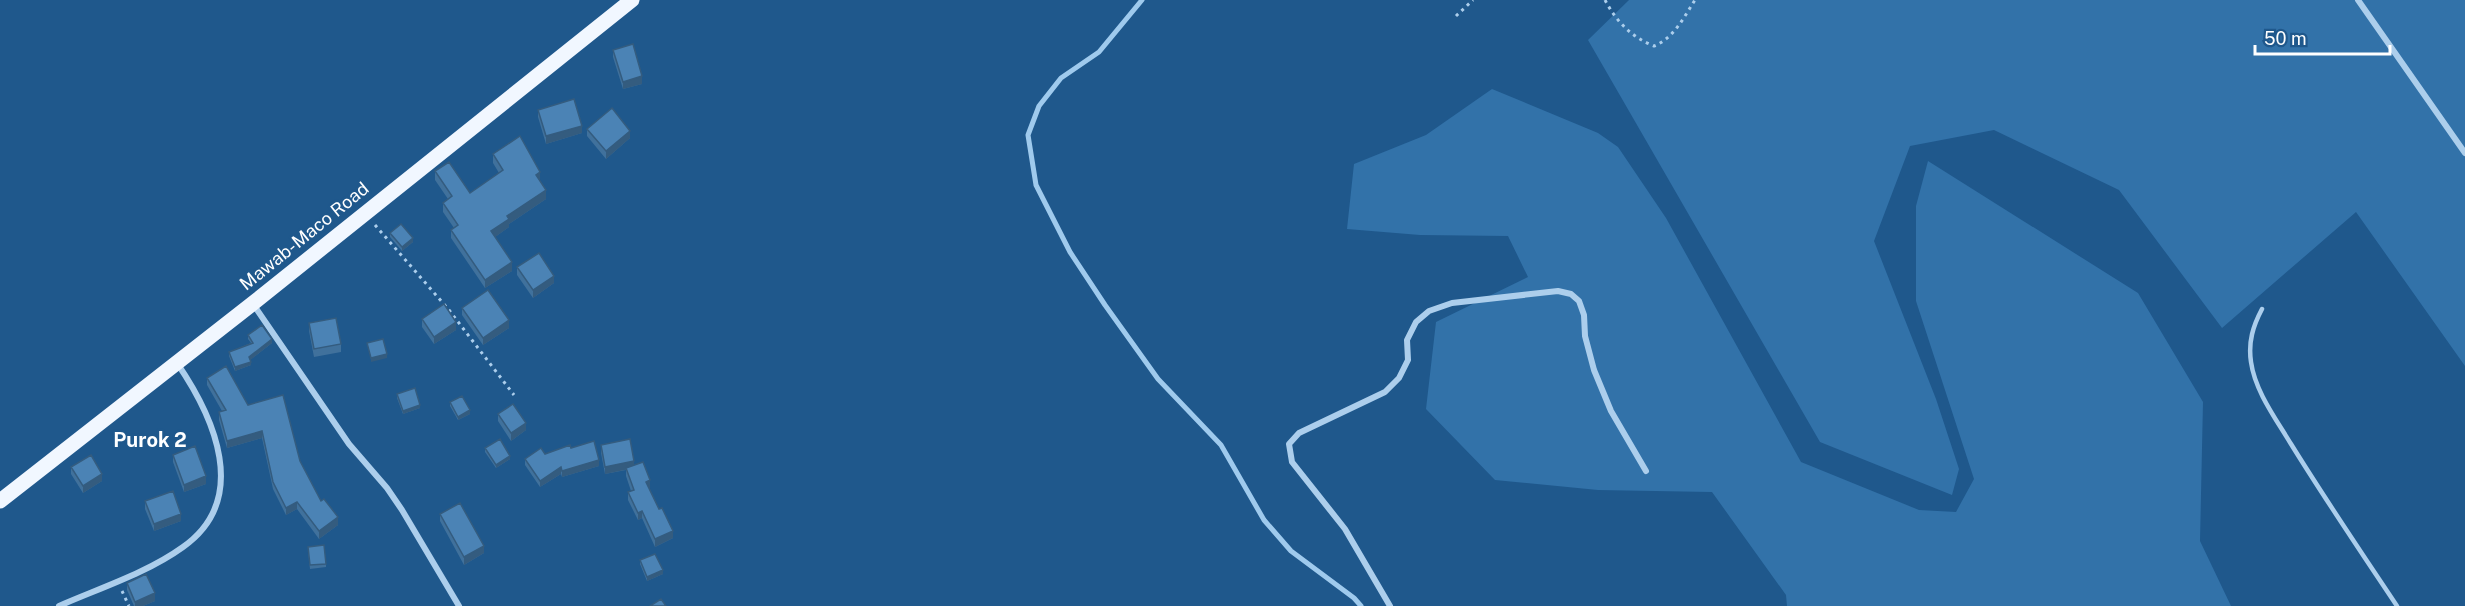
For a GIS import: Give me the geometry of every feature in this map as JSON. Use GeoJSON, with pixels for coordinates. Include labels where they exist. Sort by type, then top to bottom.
{"type":"FeatureCollection","features":[{"type":"Feature","properties":{"kind":"main road","name":"Mawab-Maco Road"},"geometry":{"type":"LineString","coordinates":[[0,501],[252,304],[632,0]]}},
{"type":"Feature","properties":{"kind":"street"},"geometry":{"type":"LineString","coordinates":[[2358,0],[2465,153]]}},
{"type":"Feature","properties":{"kind":"street"},"geometry":{"type":"LineString","coordinates":[[1390,606],[1345,529],[1292,462],[1289,444],[1299,433],[1385,392],[1399,378],[1408,360],[1407,340],[1416,322],[1429,311],[1452,303],[1558,291],[1571,294],[1579,301],[1584,315],[1585,336],[1598,380],[1611,411],[1646,471]]}},
{"type":"Feature","properties":{"kind":"street"},"geometry":{"type":"LineString","coordinates":[[252,304],[328,416],[402,510],[459,606]]}},
{"type":"Feature","properties":{"kind":"street"},"geometry":{"type":"LineString","coordinates":[[59,606],[162,560],[185,546],[203,529],[217,505],[222,479],[219,451],[197,392],[177,362]]}},
{"type":"Feature","properties":{"kind":"lane"},"geometry":{"type":"LineString","coordinates":[[2262,309],[2252,328],[2250,346],[2251,364],[2265,400],[2334,512],[2397,606]]}},
{"type":"Feature","properties":{"kind":"path"},"geometry":{"type":"LineString","coordinates":[[1456,16],[1473,0]]}},
{"type":"Feature","properties":{"kind":"path"},"geometry":{"type":"LineString","coordinates":[[1605,0],[1612,14],[1628,32],[1654,46],[1670,36],[1695,0]]}},
{"type":"Feature","properties":{"kind":"path"},"geometry":{"type":"LineString","coordinates":[[364,213],[449,310],[514,395]]}},
{"type":"Feature","properties":{"kind":"shaded area"},"geometry":{"type":"Polygon","coordinates":[[[1629,0],[2465,0],[2465,366],[2356,212],[2222,328],[2119,190],[1994,130],[1910,146],[1874,241],[1936,399],[1959,469],[1952,495],[1820,442],[1588,40],[1629,0]]]}},
{"type":"Feature","properties":{"kind":"shaded area"},"geometry":{"type":"Polygon","coordinates":[[[1492,89],[1598,133],[1618,147],[1666,218],[1801,462],[1919,510],[1956,512],[1974,479],[1916,301],[1916,206],[1928,161],[2138,293],[2203,402],[2200,541],[2231,606],[1787,606],[1786,595],[1712,492],[1598,490],[1495,480],[1426,409],[1436,322],[1528,277],[1508,236],[1420,235],[1347,229],[1354,164],[1426,135],[1492,89]]]}},
{"type":"Feature","properties":{"kind":"building"},"geometry":{"type":"Polygon","coordinates":[[[633,44],[642,76],[623,82],[613,50],[633,44]]]}},
{"type":"Feature","properties":{"kind":"building"},"geometry":{"type":"Polygon","coordinates":[[[574,99],[582,126],[546,136],[538,110],[574,99]]]}},
{"type":"Feature","properties":{"kind":"building"},"geometry":{"type":"Polygon","coordinates":[[[612,108],[630,131],[606,151],[587,129],[612,108]]]}},
{"type":"Feature","properties":{"kind":"building"},"geometry":{"type":"Polygon","coordinates":[[[520,136],[540,172],[536,175],[546,190],[507,216],[509,219],[491,231],[512,262],[485,280],[451,230],[458,225],[443,203],[452,196],[435,171],[449,162],[470,193],[503,170],[493,154],[520,136]]]}},
{"type":"Feature","properties":{"kind":"building"},"geometry":{"type":"Polygon","coordinates":[[[401,224],[413,238],[402,247],[390,233],[401,224]]]}},
{"type":"Feature","properties":{"kind":"building"},"geometry":{"type":"Polygon","coordinates":[[[539,253],[554,276],[533,290],[517,267],[539,253]]]}},
{"type":"Feature","properties":{"kind":"building"},"geometry":{"type":"Polygon","coordinates":[[[488,290],[509,320],[483,338],[462,308],[488,290]]]}},
{"type":"Feature","properties":{"kind":"building"},"geometry":{"type":"Polygon","coordinates":[[[444,304],[456,322],[434,337],[422,319],[444,304]]]}},
{"type":"Feature","properties":{"kind":"building"},"geometry":{"type":"Polygon","coordinates":[[[336,318],[341,344],[314,349],[309,323],[336,318]]]}},
{"type":"Feature","properties":{"kind":"building"},"geometry":{"type":"Polygon","coordinates":[[[262,325],[272,339],[249,357],[251,362],[235,367],[229,352],[253,343],[248,335],[262,325]]]}},
{"type":"Feature","properties":{"kind":"building"},"geometry":{"type":"Polygon","coordinates":[[[383,339],[387,354],[371,358],[367,343],[383,339]]]}},
{"type":"Feature","properties":{"kind":"building"},"geometry":{"type":"Polygon","coordinates":[[[226,366],[248,405],[283,395],[300,461],[321,501],[324,499],[338,517],[319,531],[297,502],[286,508],[273,482],[262,431],[227,441],[219,412],[226,410],[207,378],[226,366]]]}},
{"type":"Feature","properties":{"kind":"building"},"geometry":{"type":"Polygon","coordinates":[[[415,388],[420,405],[403,411],[397,394],[415,388]]]}},
{"type":"Feature","properties":{"kind":"building"},"geometry":{"type":"Polygon","coordinates":[[[462,396],[470,410],[458,417],[450,402],[462,396]]]}},
{"type":"Feature","properties":{"kind":"building"},"geometry":{"type":"Polygon","coordinates":[[[513,404],[526,423],[511,433],[498,414],[513,404]]]}},
{"type":"Feature","properties":{"kind":"building"},"geometry":{"type":"Polygon","coordinates":[[[500,439],[510,456],[496,465],[485,448],[500,439]]]}},
{"type":"Feature","properties":{"kind":"building"},"geometry":{"type":"Polygon","coordinates":[[[630,439],[634,461],[605,467],[601,445],[630,439]]]}},
{"type":"Feature","properties":{"kind":"building"},"geometry":{"type":"Polygon","coordinates":[[[594,441],[599,460],[562,471],[561,467],[540,481],[525,459],[541,448],[545,454],[570,445],[571,448],[594,441]]]}},
{"type":"Feature","properties":{"kind":"building"},"geometry":{"type":"Polygon","coordinates":[[[195,446],[206,476],[184,485],[173,455],[195,446]]]}},
{"type":"Feature","properties":{"kind":"building"},"geometry":{"type":"Polygon","coordinates":[[[91,455],[102,474],[83,486],[71,467],[91,455]]]}},
{"type":"Feature","properties":{"kind":"building"},"geometry":{"type":"Polygon","coordinates":[[[643,462],[650,480],[646,482],[673,531],[655,539],[642,511],[638,513],[628,492],[634,490],[626,468],[643,462]]]}},
{"type":"Feature","properties":{"kind":"building"},"geometry":{"type":"Polygon","coordinates":[[[173,491],[181,514],[154,524],[145,501],[173,491]]]}},
{"type":"Feature","properties":{"kind":"building"},"geometry":{"type":"Polygon","coordinates":[[[460,503],[484,546],[464,557],[440,514],[460,503]]]}},
{"type":"Feature","properties":{"kind":"building"},"geometry":{"type":"Polygon","coordinates":[[[324,545],[326,564],[310,565],[308,547],[324,545]]]}},
{"type":"Feature","properties":{"kind":"building"},"geometry":{"type":"Polygon","coordinates":[[[655,554],[663,570],[647,577],[640,560],[655,554]]]}},
{"type":"Feature","properties":{"kind":"building"},"geometry":{"type":"Polygon","coordinates":[[[146,574],[155,593],[135,602],[127,583],[146,574]]]}},
{"type":"Feature","properties":{"kind":"building"},"geometry":{"type":"Polygon","coordinates":[[[661,599],[666,606],[650,606],[661,599]]]}},
{"type":"Feature","properties":{"kind":"waterway"},"geometry":{"type":"LineString","coordinates":[[1142,0],[1099,52],[1061,78],[1039,106],[1028,135],[1036,185],[1070,252],[1105,305],[1158,379],[1221,445],[1264,520],[1291,551],[1354,598],[1361,606]]}},
{"type":"Feature","properties":{"kind":"district","name":"Purok 2"},"geometry":{"type":"Point","coordinates":[150,440]}}]}
